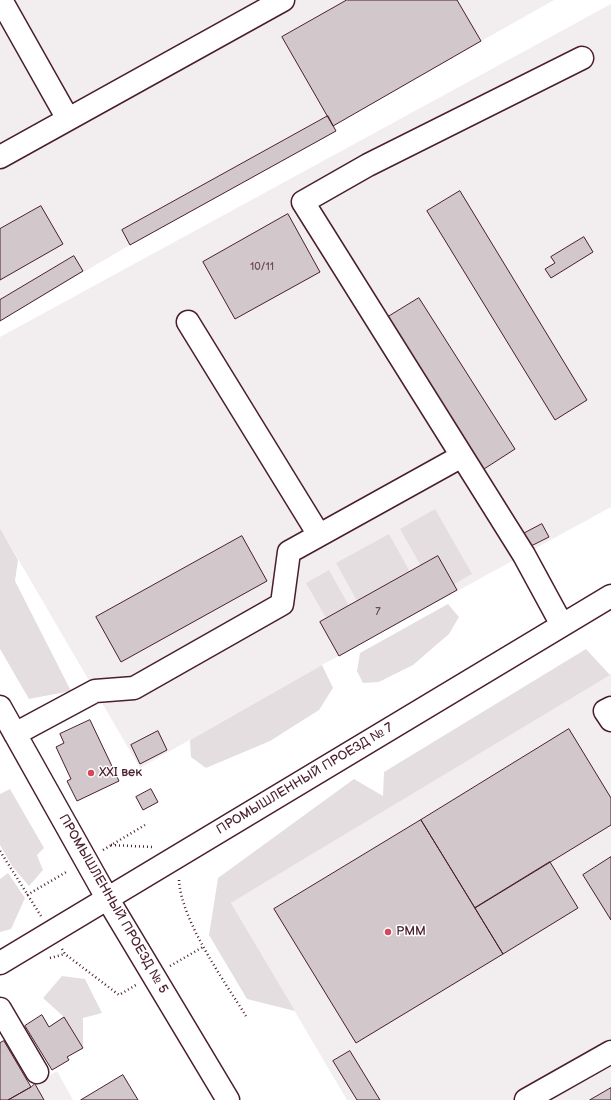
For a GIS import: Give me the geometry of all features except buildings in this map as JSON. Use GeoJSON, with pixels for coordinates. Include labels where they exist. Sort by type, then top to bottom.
{"type":"FeatureCollection","features":[{"type":"Feature","properties":{"kind":"street"},"geometry":{"type":"LineString","coordinates":[[0,157],[283,0]]}},
{"type":"Feature","properties":{"kind":"street"},"geometry":{"type":"LineString","coordinates":[[8,6],[68,119]]}},
{"type":"Feature","properties":{"kind":"street"},"geometry":{"type":"LineString","coordinates":[[562,625],[524,555],[303,202],[368,165],[582,58]]}},
{"type":"Feature","properties":{"kind":"street"},"geometry":{"type":"LineString","coordinates":[[188,322],[319,535]]}},
{"type":"Feature","properties":{"kind":"street"},"geometry":{"type":"LineString","coordinates":[[15,734],[95,691],[134,688],[282,604],[289,552],[462,456]]}},
{"type":"Feature","properties":{"kind":"street","name":"ПРОМЫШЛЕННЫЙ ПРОЕЗД № 7"},"geometry":{"type":"LineString","coordinates":[[0,963],[611,596]]}},
{"type":"Feature","properties":{"kind":"street"},"geometry":{"type":"LineString","coordinates":[[611,708],[605,711],[611,720]]}},
{"type":"Feature","properties":{"kind":"street","name":"ПРОМЫШЛЕННЫЙ ПРОЕЗД № 5"},"geometry":{"type":"LineString","coordinates":[[1,711],[108,898],[228,1100]]}},
{"type":"Feature","properties":{"kind":"street"},"geometry":{"type":"LineString","coordinates":[[0,1009],[37,1072]]}},
{"type":"Feature","properties":{"kind":"street"},"geometry":{"type":"LineString","coordinates":[[526,1100],[611,1052]]}},
{"type":"Feature","properties":{"kind":"path"},"geometry":{"type":"LineString","coordinates":[[0,850],[65,954],[119,995],[203,947]]}},
{"type":"Feature","properties":{"kind":"path"},"geometry":{"type":"LineString","coordinates":[[179,876],[180,893],[203,947],[246,1016]]}},
{"type":"Feature","properties":{"kind":"shaded area"},"geometry":{"type":"Polygon","coordinates":[[[0,0],[554,0],[333,125],[336,131],[130,245],[0,321],[0,0]]]}},
{"type":"Feature","properties":{"kind":"shaded area"},"geometry":{"type":"Polygon","coordinates":[[[611,4],[611,507],[322,665],[140,768],[0,528],[0,337],[611,4]]]}},
{"type":"Feature","properties":{"kind":"shaded area"},"geometry":{"type":"Polygon","coordinates":[[[435,509],[472,574],[454,584],[438,556],[421,566],[400,529],[435,509]]]}},
{"type":"Feature","properties":{"kind":"shaded area"},"geometry":{"type":"Polygon","coordinates":[[[0,528],[18,560],[15,581],[71,691],[29,699],[0,649],[0,528]]]}},
{"type":"Feature","properties":{"kind":"shaded area"},"geometry":{"type":"Polygon","coordinates":[[[389,534],[410,572],[357,601],[336,563],[389,534]]]}},
{"type":"Feature","properties":{"kind":"shaded area"},"geometry":{"type":"Polygon","coordinates":[[[329,570],[349,606],[326,618],[306,583],[329,570]]]}},
{"type":"Feature","properties":{"kind":"shaded area"},"geometry":{"type":"Polygon","coordinates":[[[448,604],[459,617],[449,634],[413,665],[379,682],[363,683],[357,671],[360,653],[448,604]]]}},
{"type":"Feature","properties":{"kind":"shaded area"},"geometry":{"type":"Polygon","coordinates":[[[586,649],[610,675],[231,903],[295,1011],[247,999],[209,935],[218,878],[354,779],[383,796],[384,772],[586,649]]]}},
{"type":"Feature","properties":{"kind":"shaded area"},"geometry":{"type":"Polygon","coordinates":[[[322,665],[333,688],[319,710],[270,741],[206,768],[191,757],[190,740],[322,665]]]}},
{"type":"Feature","properties":{"kind":"shaded area"},"geometry":{"type":"Polygon","coordinates":[[[611,674],[611,1100],[347,1100],[231,903],[611,674]]]}},
{"type":"Feature","properties":{"kind":"shaded area"},"geometry":{"type":"Polygon","coordinates":[[[10,789],[44,848],[37,855],[43,870],[29,886],[12,866],[0,845],[0,794],[10,789]]]}},
{"type":"Feature","properties":{"kind":"shaded area"},"geometry":{"type":"Polygon","coordinates":[[[8,873],[25,898],[11,929],[0,932],[0,879],[8,873]]]}},
{"type":"Feature","properties":{"kind":"shaded area"},"geometry":{"type":"Polygon","coordinates":[[[62,976],[85,979],[102,1013],[83,1018],[83,1048],[64,1017],[43,998],[62,976]]]}},
{"type":"Feature","properties":{"kind":"shaded area"},"geometry":{"type":"Polygon","coordinates":[[[4,1041],[31,1087],[57,1071],[73,1100],[0,1100],[0,1043],[4,1041]]]}},
{"type":"Feature","properties":{"kind":"place","name":"XXI век"},"geometry":{"type":"Point","coordinates":[91,773]}},
{"type":"Feature","properties":{"kind":"place","name":"РММ"},"geometry":{"type":"Point","coordinates":[388,932]}}]}
